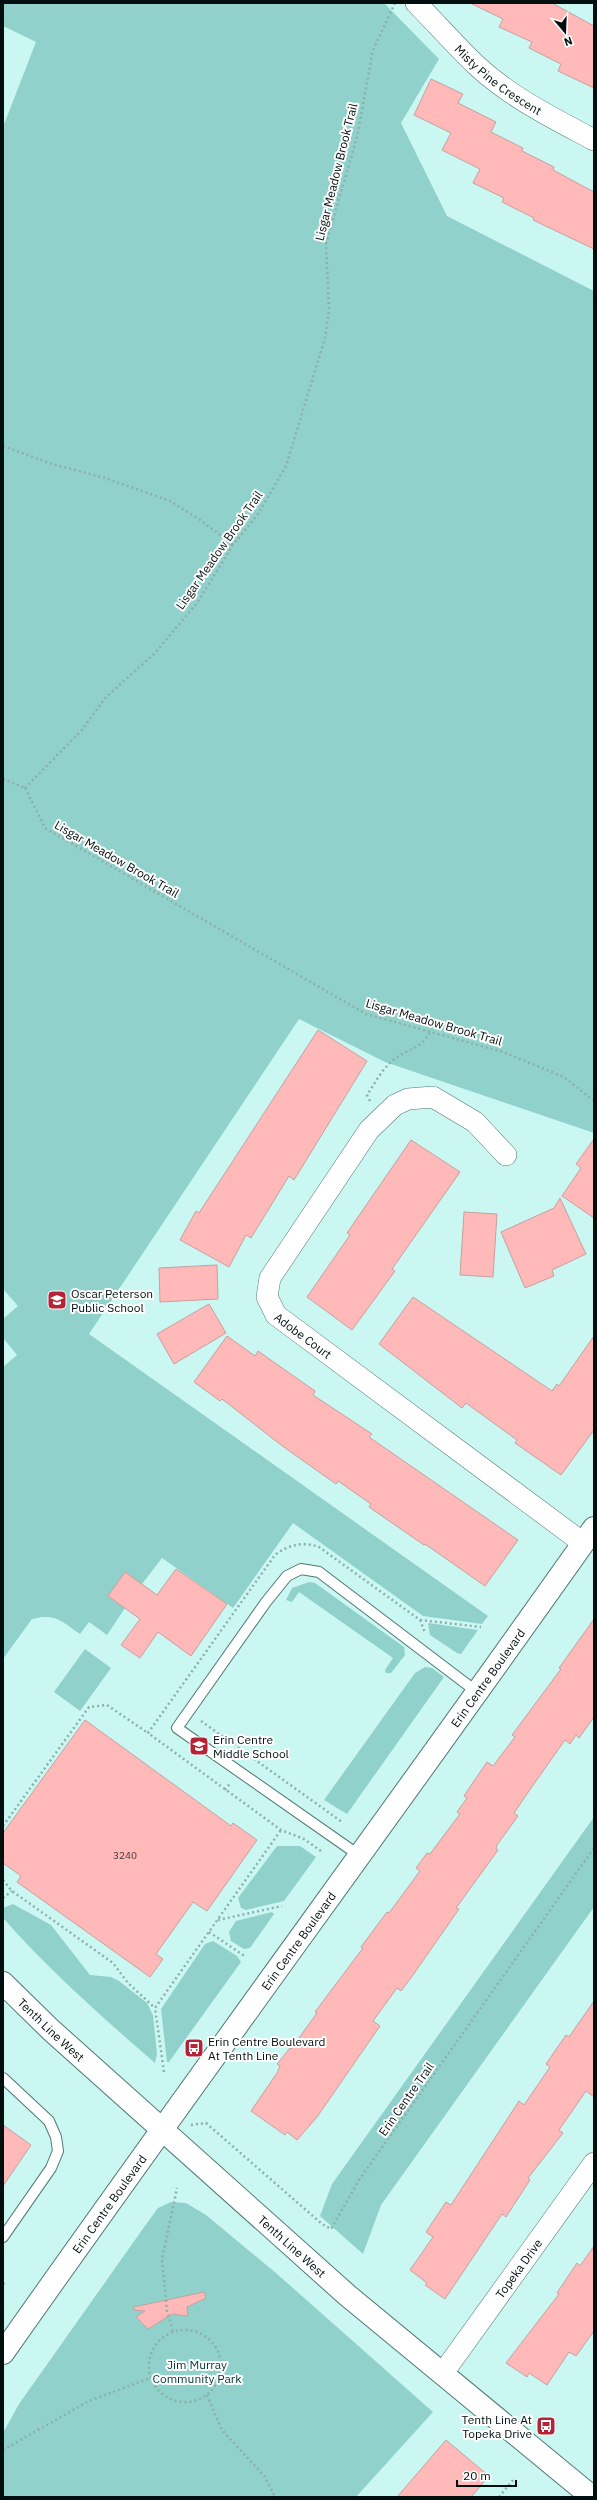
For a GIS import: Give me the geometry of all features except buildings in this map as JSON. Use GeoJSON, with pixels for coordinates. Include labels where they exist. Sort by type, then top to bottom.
{"type":"FeatureCollection","features":[{"type":"Feature","properties":{"kind":"street","name":"Misty Pine Crescent"},"geometry":{"type":"LineString","coordinates":[[416,3],[476,65],[508,90],[541,112],[594,140]]}},
{"type":"Feature","properties":{"kind":"street","name":"Adobe Court"},"geometry":{"type":"LineString","coordinates":[[506,1155],[475,1122],[433,1097],[408,1099],[395,1105],[369,1130],[270,1278],[267,1292],[270,1307],[276,1315],[589,1536]]}},
{"type":"Feature","properties":{"kind":"street","name":"Erin Centre Boulevard"},"geometry":{"type":"LineString","coordinates":[[3,2353],[161,2128],[249,2010],[589,1536]]}},
{"type":"Feature","properties":{"kind":"street","name":"Tenth Line West"},"geometry":{"type":"LineString","coordinates":[[3,1984],[50,2030],[347,2295],[443,2373],[539,2455],[592,2497]]}},
{"type":"Feature","properties":{"kind":"street","name":"Topeka Drive"},"geometry":{"type":"LineString","coordinates":[[443,2373],[594,2163]]}},
{"type":"Feature","properties":{"kind":"lane"},"geometry":{"type":"LineString","coordinates":[[360,1856],[177,1728],[266,1602],[287,1576],[301,1569],[319,1572],[477,1692]]}},
{"type":"Feature","properties":{"kind":"lane"},"geometry":{"type":"LineString","coordinates":[[3,2078],[48,2121],[56,2137],[58,2151],[51,2168],[3,2237]]}},
{"type":"Feature","properties":{"kind":"path","name":"Lisgar Meadow Brook Trail"},"geometry":{"type":"LineString","coordinates":[[395,3],[373,50],[357,137],[326,244],[329,310],[326,338],[286,466],[258,514],[233,545],[196,603],[163,643],[105,698],[82,730],[25,788],[44,828],[366,1014],[503,1052],[564,1077],[594,1101]]}},
{"type":"Feature","properties":{"kind":"path"},"geometry":{"type":"LineString","coordinates":[[3,446],[52,464],[105,478],[170,501],[199,519],[233,545]]}},
{"type":"Feature","properties":{"kind":"path"},"geometry":{"type":"LineString","coordinates":[[3,779],[25,788]]}},
{"type":"Feature","properties":{"kind":"path"},"geometry":{"type":"LineString","coordinates":[[381,1117],[366,1095],[385,1068],[396,1058],[423,1044],[430,1032]]}},
{"type":"Feature","properties":{"kind":"path"},"geometry":{"type":"LineString","coordinates":[[148,1733],[275,1555],[283,1549],[308,1543],[319,1546],[420,1620],[481,1627]]}},
{"type":"Feature","properties":{"kind":"path"},"geometry":{"type":"LineString","coordinates":[[420,1620],[426,1637]]}},
{"type":"Feature","properties":{"kind":"path"},"geometry":{"type":"LineString","coordinates":[[3,1826],[89,1707],[107,1705],[281,1830],[304,1839],[321,1851]]}},
{"type":"Feature","properties":{"kind":"path"},"geometry":{"type":"LineString","coordinates":[[204,1715],[200,1720],[342,1822]]}},
{"type":"Feature","properties":{"kind":"path"},"geometry":{"type":"LineString","coordinates":[[155,2008],[281,1830]]}},
{"type":"Feature","properties":{"kind":"path","name":"Erin Centre Trail"},"geometry":{"type":"LineString","coordinates":[[206,2123],[322,2224],[331,2229],[359,2180],[594,1848]]}},
{"type":"Feature","properties":{"kind":"path"},"geometry":{"type":"LineString","coordinates":[[3,1880],[12,1891],[113,1963],[128,1983],[150,2000],[155,2008],[164,2072]]}},
{"type":"Feature","properties":{"kind":"path"},"geometry":{"type":"LineString","coordinates":[[3,1898],[12,1891]]}},
{"type":"Feature","properties":{"kind":"path"},"geometry":{"type":"LineString","coordinates":[[217,1920],[282,1906]]}},
{"type":"Feature","properties":{"kind":"path"},"geometry":{"type":"LineString","coordinates":[[209,1932],[246,1956]]}},
{"type":"Feature","properties":{"kind":"path"},"geometry":{"type":"LineString","coordinates":[[173,2331],[167,2311],[162,2260],[177,2188]]}},
{"type":"Feature","properties":{"kind":"path"},"geometry":{"type":"LineString","coordinates":[[184,2329],[201,2333],[214,2343],[220,2354],[220,2376],[215,2387],[207,2395],[186,2402],[174,2401],[164,2396],[155,2388],[150,2378],[148,2366],[152,2350],[163,2336],[173,2331],[184,2329]]}},
{"type":"Feature","properties":{"kind":"path"},"geometry":{"type":"LineString","coordinates":[[3,2450],[89,2401],[150,2378]]}},
{"type":"Feature","properties":{"kind":"path"},"geometry":{"type":"LineString","coordinates":[[207,2395],[222,2430],[264,2477],[275,2497]]}},
{"type":"Feature","properties":{"kind":"path"},"geometry":{"type":"LineString","coordinates":[[499,2497],[513,2480]]}},
{"type":"Feature","properties":{"kind":"green space"},"geometry":{"type":"Polygon","coordinates":[[[3,3],[384,3],[439,59],[401,123],[447,216],[594,291],[594,1133],[385,1062],[299,1019],[89,1334],[488,1616],[482,1624],[423,1616],[293,1523],[233,1608],[162,1558],[142,1584],[108,1596],[125,1608],[107,1635],[89,1622],[80,1634],[58,1619],[40,1617],[32,1619],[3,1659],[3,1367],[17,1355],[3,1338],[3,1319],[18,1306],[3,1289],[3,127],[36,42],[3,26],[3,3]]]}},
{"type":"Feature","properties":{"kind":"green space"},"geometry":{"type":"Polygon","coordinates":[[[309,1582],[315,1583],[404,1647],[405,1655],[391,1673],[386,1673],[385,1670],[393,1658],[299,1592],[292,1602],[286,1600],[292,1588],[309,1582]]]}},
{"type":"Feature","properties":{"kind":"green space"},"geometry":{"type":"Polygon","coordinates":[[[428,1623],[478,1630],[461,1654],[457,1653],[430,1635],[428,1623]]]}},
{"type":"Feature","properties":{"kind":"green space"},"geometry":{"type":"Polygon","coordinates":[[[85,1649],[111,1668],[80,1711],[54,1692],[85,1649]]]}},
{"type":"Feature","properties":{"kind":"green space"},"geometry":{"type":"Polygon","coordinates":[[[425,1667],[432,1668],[444,1677],[347,1814],[324,1800],[415,1673],[425,1667]]]}},
{"type":"Feature","properties":{"kind":"green space"},"geometry":{"type":"Polygon","coordinates":[[[594,1817],[594,1907],[381,2205],[363,2254],[320,2216],[332,2184],[594,1817]]]}},
{"type":"Feature","properties":{"kind":"green space"},"geometry":{"type":"Polygon","coordinates":[[[277,1846],[300,1846],[316,1857],[284,1901],[246,1910],[241,1908],[238,1898],[277,1846]]]}},
{"type":"Feature","properties":{"kind":"green space"},"geometry":{"type":"Polygon","coordinates":[[[13,1904],[51,1925],[90,1975],[111,1977],[119,1981],[147,2003],[153,2015],[157,2054],[155,2063],[96,2011],[39,1957],[3,1918],[3,1908],[13,1904]]]}},
{"type":"Feature","properties":{"kind":"green space"},"geometry":{"type":"Polygon","coordinates":[[[272,1912],[274,1914],[250,1948],[244,1949],[231,1941],[229,1932],[236,1921],[272,1912]]]}},
{"type":"Feature","properties":{"kind":"green space"},"geometry":{"type":"Polygon","coordinates":[[[213,1941],[237,1956],[241,1962],[169,2062],[167,2062],[161,2009],[205,1944],[213,1941]]]}},
{"type":"Feature","properties":{"kind":"green space","name":"Jim Murray Community Park"},"geometry":{"type":"Polygon","coordinates":[[[171,2202],[186,2203],[206,2215],[276,2273],[433,2412],[356,2497],[3,2497],[3,2433],[19,2404],[158,2208],[171,2202]]]}},
{"type":"Feature","properties":{"kind":"place","name":"Oscar Peterson Public School"},"geometry":{"type":"Point","coordinates":[57,1300]}},
{"type":"Feature","properties":{"kind":"place","name":"Erin Centre Middle School"},"geometry":{"type":"Point","coordinates":[199,1746]}},
{"type":"Feature","properties":{"kind":"place","name":"Erin Centre Boulevard At Tenth Line"},"geometry":{"type":"Point","coordinates":[194,2048]}},
{"type":"Feature","properties":{"kind":"place","name":"Tenth Line At Topeka Drive"},"geometry":{"type":"Point","coordinates":[546,2426]}}]}
